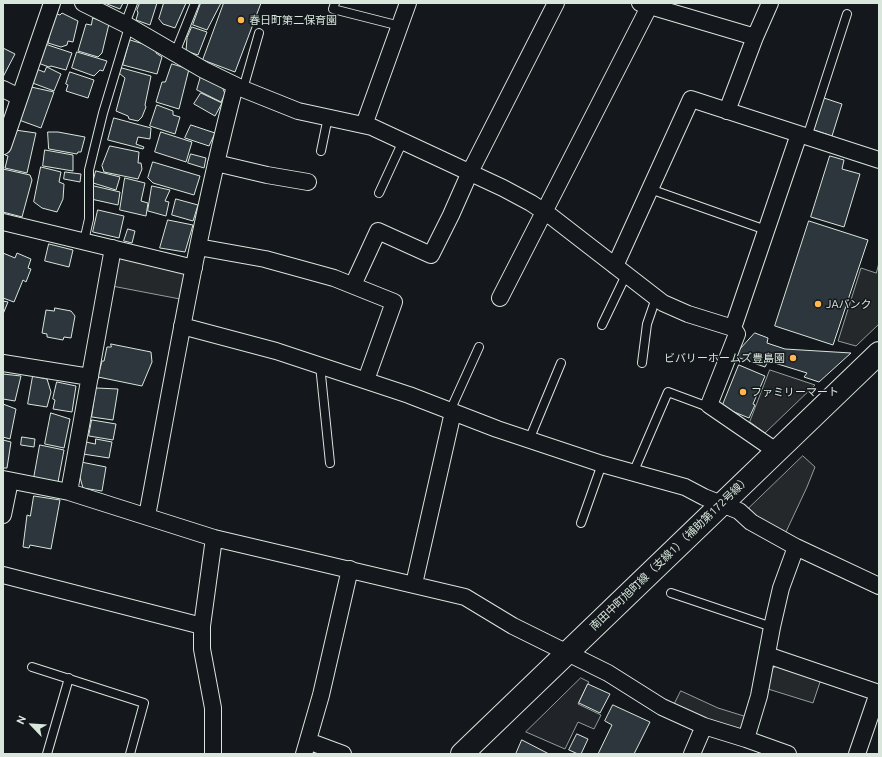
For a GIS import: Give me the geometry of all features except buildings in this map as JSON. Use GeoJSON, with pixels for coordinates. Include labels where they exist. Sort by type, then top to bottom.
{"type":"FeatureCollection","features":[{"type":"Feature","properties":{"kind":"main road","name":"南田中町旭町線（支線1）（補助第172号線）"},"geometry":{"type":"LineString","coordinates":[[462,754],[879,353]]}},
{"type":"Feature","properties":{"kind":"street"},"geometry":{"type":"LineString","coordinates":[[3,146],[52,3]]}},
{"type":"Feature","properties":{"kind":"street"},"geometry":{"type":"LineString","coordinates":[[83,3],[239,87],[298,111],[372,127],[470,172],[531,203],[545,212],[663,303],[688,314],[733,328],[737,334],[709,405],[776,451]]}},
{"type":"Feature","properties":{"kind":"street"},"geometry":{"type":"LineString","coordinates":[[364,125],[408,3]]}},
{"type":"Feature","properties":{"kind":"street"},"geometry":{"type":"LineString","coordinates":[[353,285],[378,231],[431,255],[470,172],[556,3]]}},
{"type":"Feature","properties":{"kind":"street"},"geometry":{"type":"LineString","coordinates":[[727,111],[755,37],[770,3]]}},
{"type":"Feature","properties":{"kind":"street"},"geometry":{"type":"LineString","coordinates":[[500,298],[545,212],[644,5],[675,8],[755,37]]}},
{"type":"Feature","properties":{"kind":"street"},"geometry":{"type":"LineString","coordinates":[[147,516],[182,326],[216,163],[239,87]]}},
{"type":"Feature","properties":{"kind":"street"},"geometry":{"type":"LineString","coordinates":[[3,89],[19,96]]}},
{"type":"Feature","properties":{"kind":"street"},"geometry":{"type":"LineString","coordinates":[[621,270],[650,189],[691,99],[879,160]]}},
{"type":"Feature","properties":{"kind":"street"},"geometry":{"type":"LineString","coordinates":[[733,328],[766,230],[803,135]]}},
{"type":"Feature","properties":{"kind":"street"},"geometry":{"type":"LineString","coordinates":[[216,163],[267,175],[308,182]]}},
{"type":"Feature","properties":{"kind":"street"},"geometry":{"type":"LineString","coordinates":[[3,222],[194,268]]}},
{"type":"Feature","properties":{"kind":"street"},"geometry":{"type":"LineString","coordinates":[[198,247],[265,259],[334,278],[394,302],[366,380]]}},
{"type":"Feature","properties":{"kind":"street"},"geometry":{"type":"LineString","coordinates":[[69,492],[113,248]]}},
{"type":"Feature","properties":{"kind":"street"},"geometry":{"type":"LineString","coordinates":[[182,326],[276,351],[320,365],[409,395],[529,440],[602,464],[685,487],[722,505],[739,511],[751,522],[796,547],[879,586]]}},
{"type":"Feature","properties":{"kind":"street"},"geometry":{"type":"LineString","coordinates":[[3,363],[90,377]]}},
{"type":"Feature","properties":{"kind":"street"},"geometry":{"type":"LineString","coordinates":[[414,584],[451,411]]}},
{"type":"Feature","properties":{"kind":"street"},"geometry":{"type":"LineString","coordinates":[[3,515],[6,480],[69,492],[214,538],[465,597],[513,626],[608,673],[662,707],[704,726],[788,754]]}},
{"type":"Feature","properties":{"kind":"street"},"geometry":{"type":"LineString","coordinates":[[213,754],[213,708],[202,649],[202,626],[214,538]]}},
{"type":"Feature","properties":{"kind":"street"},"geometry":{"type":"LineString","coordinates":[[746,739],[759,696],[781,588],[796,547]]}},
{"type":"Feature","properties":{"kind":"street"},"geometry":{"type":"LineString","coordinates":[[344,754],[306,748],[321,695],[350,569]]}},
{"type":"Feature","properties":{"kind":"street"},"geometry":{"type":"LineString","coordinates":[[3,575],[202,626]]}},
{"type":"Feature","properties":{"kind":"street"},"geometry":{"type":"LineString","coordinates":[[767,655],[878,693],[857,754]]}},
{"type":"Feature","properties":{"kind":"street"},"geometry":{"type":"LineString","coordinates":[[692,754],[704,726]]}},
{"type":"Feature","properties":{"kind":"lane"},"geometry":{"type":"LineString","coordinates":[[84,241],[88,219],[89,170],[103,113],[134,3]]}},
{"type":"Feature","properties":{"kind":"lane"},"geometry":{"type":"LineString","coordinates":[[175,53],[194,3]]}},
{"type":"Feature","properties":{"kind":"lane"},"geometry":{"type":"LineString","coordinates":[[335,3],[333,9],[400,26]]}},
{"type":"Feature","properties":{"kind":"lane"},"geometry":{"type":"LineString","coordinates":[[803,135],[847,14]]}},
{"type":"Feature","properties":{"kind":"lane"},"geometry":{"type":"LineString","coordinates":[[239,87],[259,33]]}},
{"type":"Feature","properties":{"kind":"lane"},"geometry":{"type":"LineString","coordinates":[[321,151],[328,118]]}},
{"type":"Feature","properties":{"kind":"lane"},"geometry":{"type":"LineString","coordinates":[[379,193],[403,141]]}},
{"type":"Feature","properties":{"kind":"lane"},"geometry":{"type":"LineString","coordinates":[[650,189],[766,230]]}},
{"type":"Feature","properties":{"kind":"lane"},"geometry":{"type":"LineString","coordinates":[[602,325],[621,270]]}},
{"type":"Feature","properties":{"kind":"lane"},"geometry":{"type":"LineString","coordinates":[[642,363],[647,324],[656,298]]}},
{"type":"Feature","properties":{"kind":"lane"},"geometry":{"type":"LineString","coordinates":[[451,411],[479,347]]}},
{"type":"Feature","properties":{"kind":"lane"},"geometry":{"type":"LineString","coordinates":[[529,440],[561,363]]}},
{"type":"Feature","properties":{"kind":"lane"},"geometry":{"type":"LineString","coordinates":[[320,365],[330,463]]}},
{"type":"Feature","properties":{"kind":"lane"},"geometry":{"type":"LineString","coordinates":[[633,473],[668,392],[703,405],[709,405]]}},
{"type":"Feature","properties":{"kind":"lane"},"geometry":{"type":"LineString","coordinates":[[581,523],[602,464]]}},
{"type":"Feature","properties":{"kind":"lane"},"geometry":{"type":"LineString","coordinates":[[671,593],[772,627]]}},
{"type":"Feature","properties":{"kind":"lane"},"geometry":{"type":"LineString","coordinates":[[32,667],[144,704],[130,754]]}},
{"type":"Feature","properties":{"kind":"lane"},"geometry":{"type":"LineString","coordinates":[[47,754],[69,678]]}},
{"type":"Feature","properties":{"kind":"shaded area"},"geometry":{"type":"Polygon","coordinates":[[[124,257],[182,271],[184,275],[180,299],[112,286],[117,261],[124,257]]]}},
{"type":"Feature","properties":{"kind":"shaded area"},"geometry":{"type":"Polygon","coordinates":[[[879,263],[879,324],[856,346],[838,341],[861,268],[876,273],[879,263]]]}},
{"type":"Feature","properties":{"kind":"shaded area"},"geometry":{"type":"Polygon","coordinates":[[[770,370],[815,385],[765,433],[750,422],[770,370]]]}},
{"type":"Feature","properties":{"kind":"shaded area"},"geometry":{"type":"Polygon","coordinates":[[[803,456],[815,467],[785,534],[749,512],[749,508],[803,456]]]}},
{"type":"Feature","properties":{"kind":"shaded area"},"geometry":{"type":"Polygon","coordinates":[[[779,665],[821,679],[813,703],[768,689],[772,669],[779,665]]]}},
{"type":"Feature","properties":{"kind":"shaded area"},"geometry":{"type":"Polygon","coordinates":[[[581,678],[589,682],[578,704],[601,715],[594,729],[578,722],[565,749],[526,732],[581,678]]]}},
{"type":"Feature","properties":{"kind":"shaded area"},"geometry":{"type":"Polygon","coordinates":[[[681,691],[718,708],[747,717],[742,732],[705,720],[674,705],[681,691]]]}},
{"type":"Feature","properties":{"kind":"place","name":"春日町第二保育園"},"geometry":{"type":"Point","coordinates":[241,20]}},
{"type":"Feature","properties":{"kind":"place","name":"JAバンク"},"geometry":{"type":"Point","coordinates":[818,304]}},
{"type":"Feature","properties":{"kind":"place","name":"ビバリーホームズ豊島園"},"geometry":{"type":"Point","coordinates":[793,358]}},
{"type":"Feature","properties":{"kind":"place","name":"ファミリーマート"},"geometry":{"type":"Point","coordinates":[743,392]}}]}
